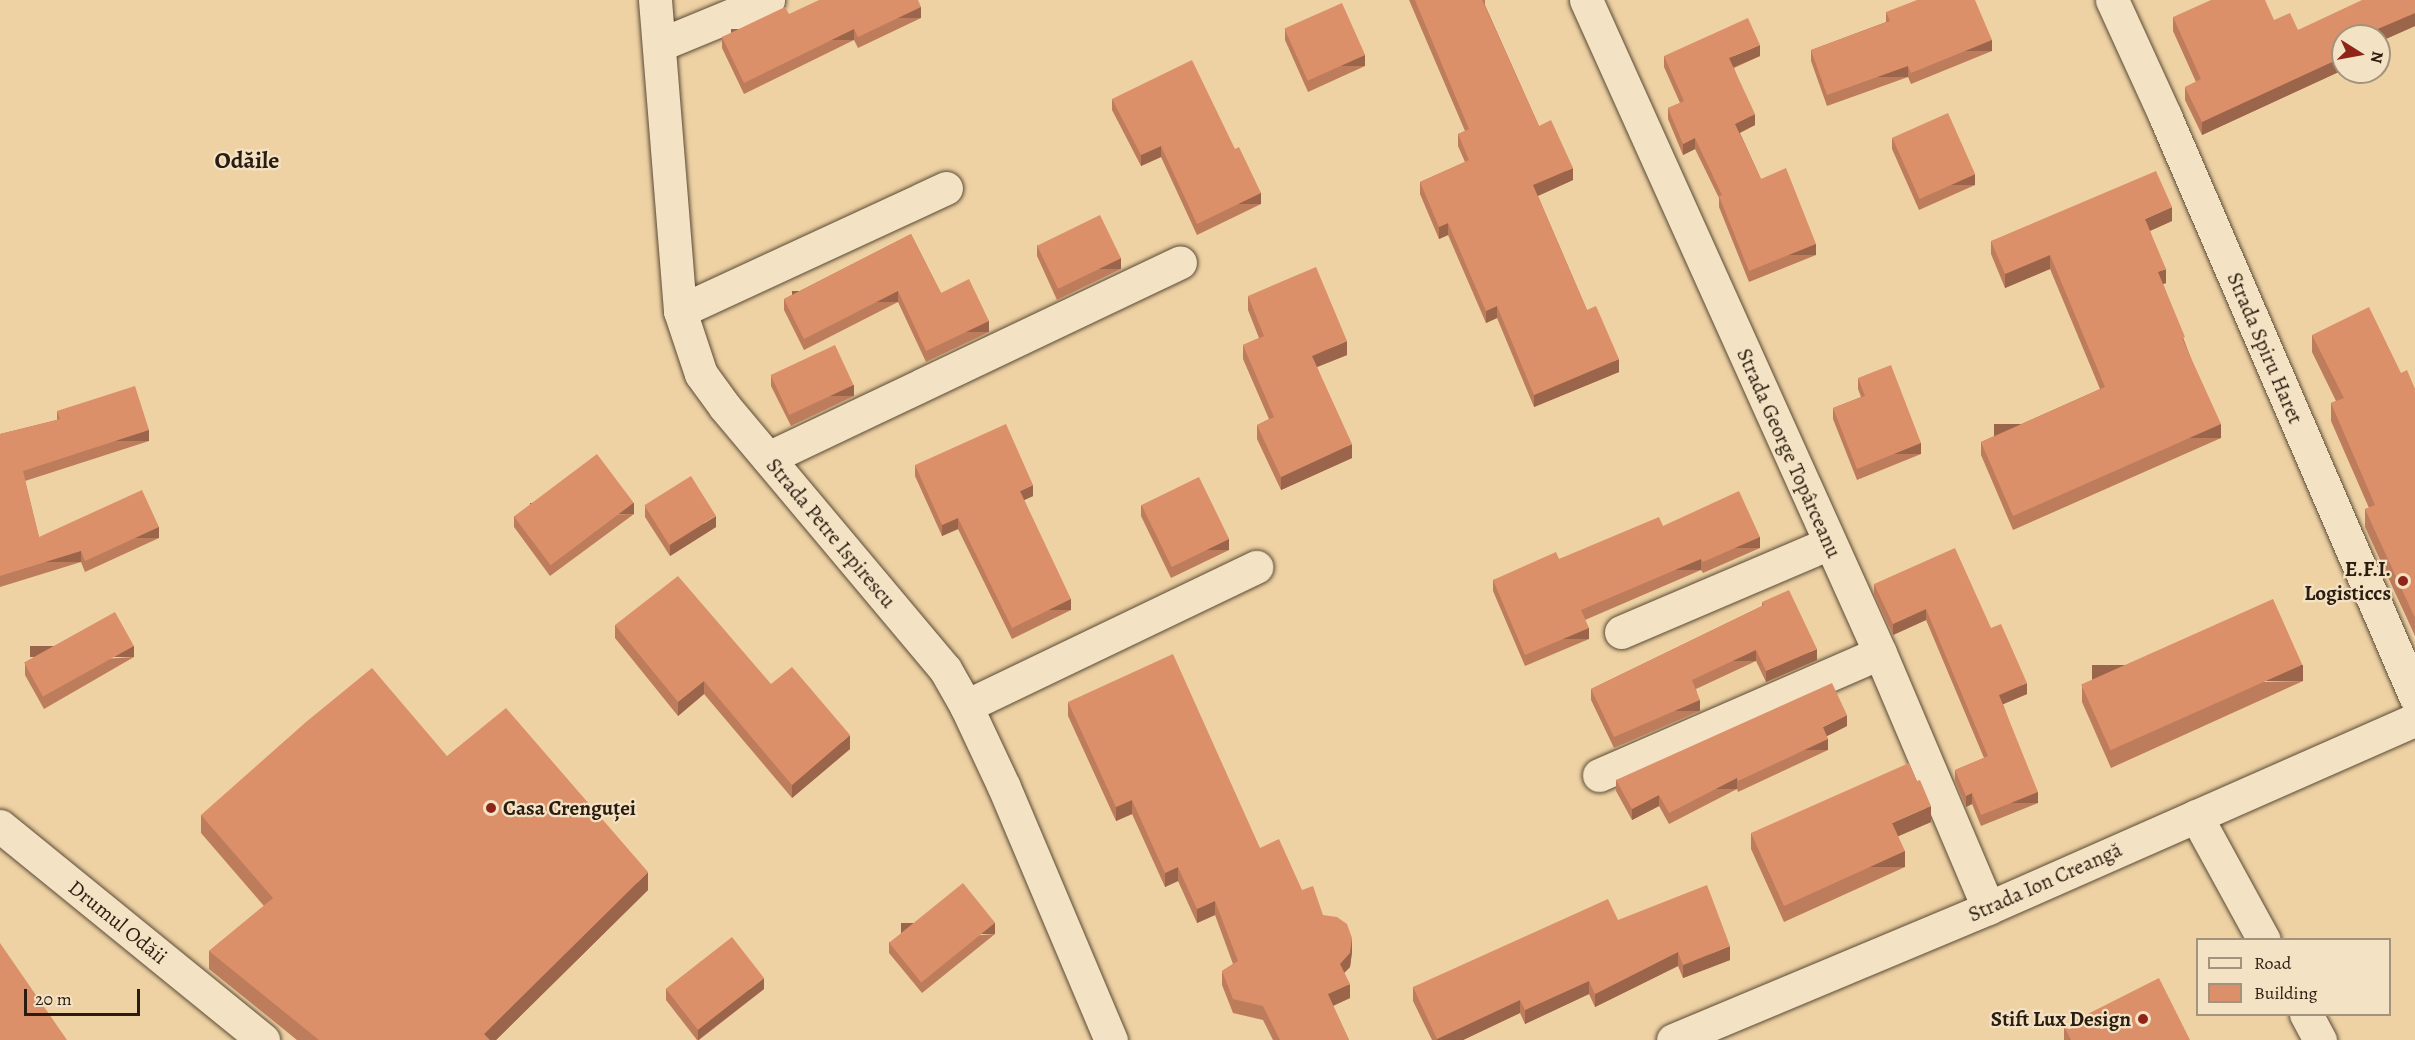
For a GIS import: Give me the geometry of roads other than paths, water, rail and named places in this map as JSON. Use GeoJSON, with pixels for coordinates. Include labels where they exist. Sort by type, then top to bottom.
{"type":"FeatureCollection","features":[{"type":"Feature","properties":{"kind":"street","name":"Strada Petre Ispirescu"},"geometry":{"type":"LineString","coordinates":[[655,0],[680,311],[701,374],[768,458],[945,669],[966,706],[1004,787],[1110,1040]]}},
{"type":"Feature","properties":{"kind":"street"},"geometry":{"type":"LineString","coordinates":[[659,45],[768,0]]}},
{"type":"Feature","properties":{"kind":"street","name":"Strada George Topârceanu"},"geometry":{"type":"LineString","coordinates":[[1586,0],[1880,653],[1988,908]]}},
{"type":"Feature","properties":{"kind":"street","name":"Strada Spiru Haret"},"geometry":{"type":"LineString","coordinates":[[2112,0],[2165,116],[2415,696]]}},
{"type":"Feature","properties":{"kind":"street"},"geometry":{"type":"LineString","coordinates":[[680,311],[946,188]]}},
{"type":"Feature","properties":{"kind":"street"},"geometry":{"type":"LineString","coordinates":[[768,458],[1180,262]]}},
{"type":"Feature","properties":{"kind":"street"},"geometry":{"type":"LineString","coordinates":[[1621,632],[1830,543]]}},
{"type":"Feature","properties":{"kind":"street"},"geometry":{"type":"LineString","coordinates":[[966,706],[1256,567]]}},
{"type":"Feature","properties":{"kind":"street"},"geometry":{"type":"LineString","coordinates":[[1599,775],[1880,653]]}},
{"type":"Feature","properties":{"kind":"street","name":"Strada Ion Creangă"},"geometry":{"type":"LineString","coordinates":[[1673,1040],[1988,908],[2415,720]]}},
{"type":"Feature","properties":{"kind":"street"},"geometry":{"type":"LineString","coordinates":[[2196,816],[2263,938]]}},
{"type":"Feature","properties":{"kind":"street","name":"Drumul Odăii"},"geometry":{"type":"LineString","coordinates":[[0,826],[263,1040]]}},
{"type":"Feature","properties":{"kind":"street"},"geometry":{"type":"LineString","coordinates":[[2307,1016],[2320,1040]]}},
{"type":"Feature","properties":{"kind":"place","name":"E.F.I. Logisticcs"},"geometry":{"type":"Point","coordinates":[2403,581]}},
{"type":"Feature","properties":{"kind":"place","name":"Casa Crenguței"},"geometry":{"type":"Point","coordinates":[491,808]}},
{"type":"Feature","properties":{"kind":"place","name":"Stift Lux Design"},"geometry":{"type":"Point","coordinates":[2143,1019]}},
{"type":"Feature","properties":{"kind":"district","name":"Odăile"},"geometry":{"type":"Point","coordinates":[247,161]}}]}
